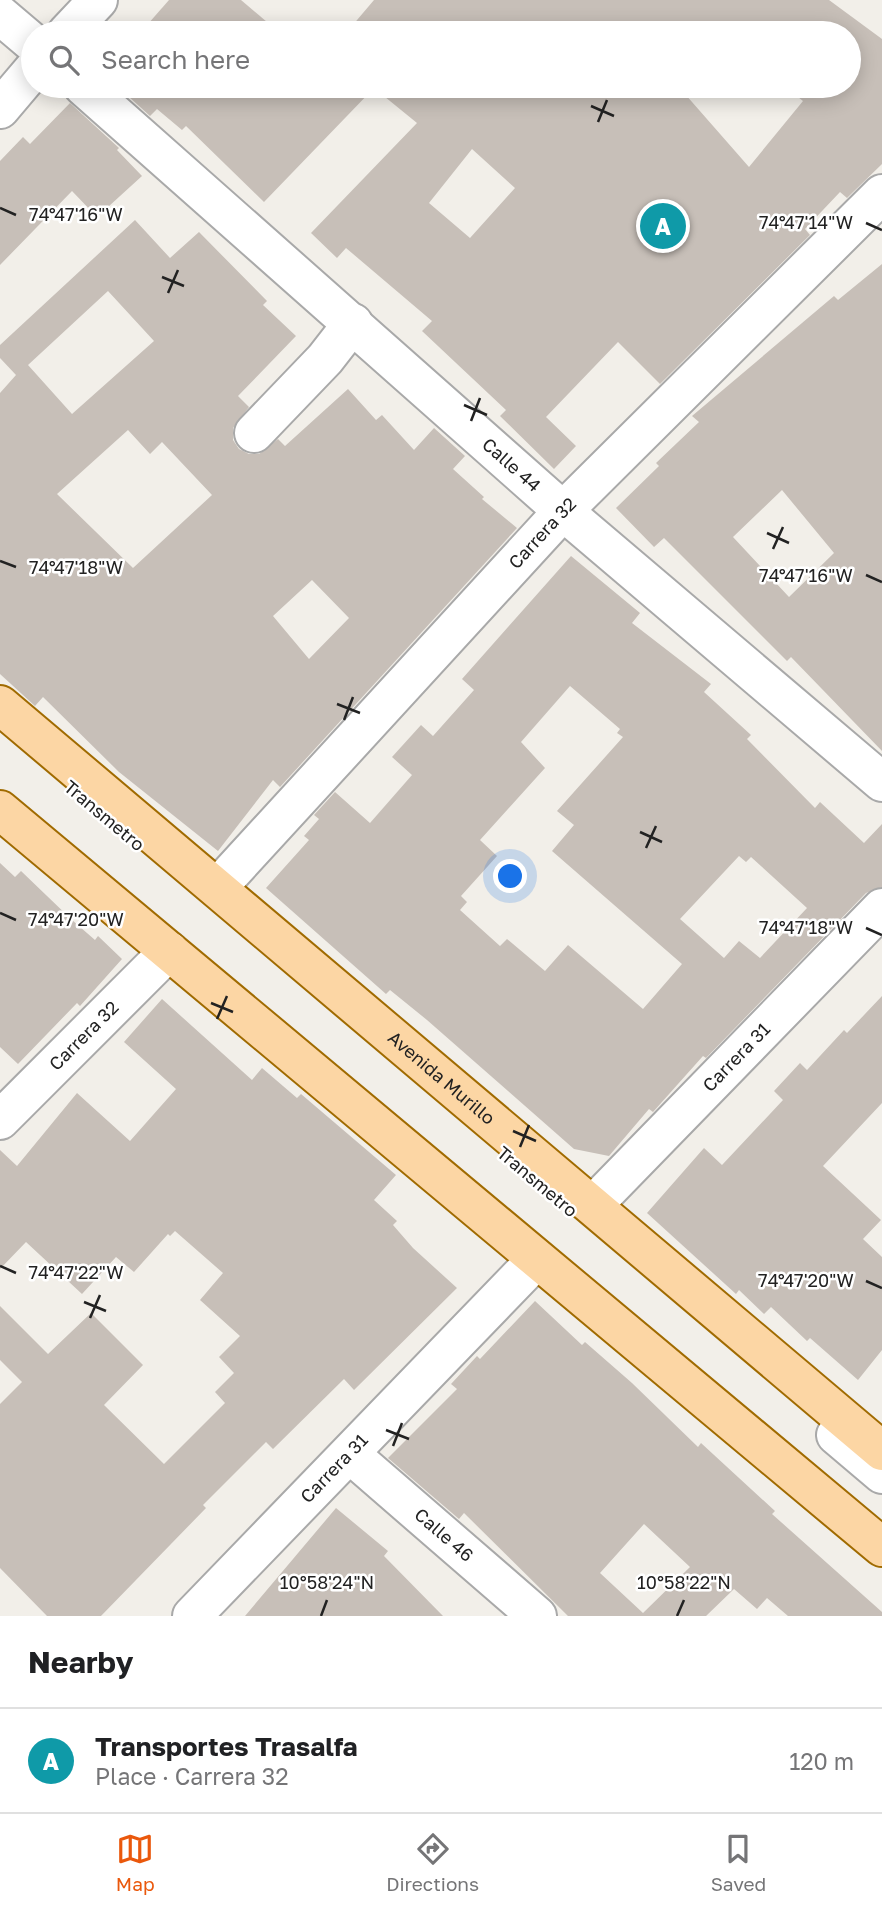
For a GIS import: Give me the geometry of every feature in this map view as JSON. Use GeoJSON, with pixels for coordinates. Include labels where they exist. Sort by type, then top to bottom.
{"type":"FeatureCollection","features":[{"type":"Feature","properties":{"kind":"main road","name":"Avenida Murillo"},"geometry":{"type":"LineString","coordinates":[[0,705],[882,1451]]}},
{"type":"Feature","properties":{"kind":"main road"},"geometry":{"type":"LineString","coordinates":[[0,810],[882,1547]]}},
{"type":"Feature","properties":{"kind":"street"},"geometry":{"type":"LineString","coordinates":[[78,21],[98,0]]}},
{"type":"Feature","properties":{"kind":"street"},"geometry":{"type":"LineString","coordinates":[[0,15],[21,33]]}},
{"type":"Feature","properties":{"kind":"street"},"geometry":{"type":"LineString","coordinates":[[0,109],[21,84]]}},
{"type":"Feature","properties":{"kind":"street","name":"Calle 44"},"geometry":{"type":"LineString","coordinates":[[97,98],[563,511],[882,782]]}},
{"type":"Feature","properties":{"kind":"street","name":"Carrera 32"},"geometry":{"type":"LineString","coordinates":[[218,887],[563,511],[882,194]]}},
{"type":"Feature","properties":{"kind":"street"},"geometry":{"type":"LineString","coordinates":[[254,433],[325,359],[353,323]]}},
{"type":"Feature","properties":{"kind":"street","name":"Transmetro"},"geometry":{"type":"LineString","coordinates":[[0,729],[882,1474]]}},
{"type":"Feature","properties":{"kind":"street"},"geometry":{"type":"LineString","coordinates":[[0,788],[882,1523]]}},
{"type":"Feature","properties":{"kind":"street","name":"Carrera 31"},"geometry":{"type":"LineString","coordinates":[[593,1205],[882,908]]}},
{"type":"Feature","properties":{"kind":"street","name":"Carrera 32"},"geometry":{"type":"LineString","coordinates":[[0,1120],[169,951]]}},
{"type":"Feature","properties":{"kind":"street","name":"Carrera 31"},"geometry":{"type":"LineString","coordinates":[[192,1616],[536,1260]]}},
{"type":"Feature","properties":{"kind":"street","name":"Calle 46"},"geometry":{"type":"LineString","coordinates":[[350,1454],[537,1616]]}},
{"type":"Feature","properties":{"kind":"building"},"geometry":{"type":"Polygon","coordinates":[[[169,0],[241,0],[266,21],[151,21],[169,0]]]}},
{"type":"Feature","properties":{"kind":"building"},"geometry":{"type":"Polygon","coordinates":[[[374,0],[829,0],[858,21],[356,21],[374,0]]]}},
{"type":"Feature","properties":{"kind":"building"},"geometry":{"type":"Polygon","coordinates":[[[861,24],[882,39],[882,164],[847,198],[840,192],[805,229],[810,235],[660,384],[618,342],[546,417],[576,446],[554,469],[500,416],[506,410],[422,331],[432,321],[346,248],[337,258],[311,233],[417,123],[386,98],[689,98],[749,167],[803,101],[799,98],[861,98],[861,24]],[[472,149],[429,203],[470,238],[515,188],[472,149]]]}},
{"type":"Feature","properties":{"kind":"building"},"geometry":{"type":"Polygon","coordinates":[[[130,98],[364,98],[264,202],[186,126],[182,130],[157,109],[150,116],[130,98]]]}},
{"type":"Feature","properties":{"kind":"building"},"geometry":{"type":"Polygon","coordinates":[[[70,103],[119,148],[117,150],[142,176],[97,217],[72,191],[0,265],[0,161],[23,137],[30,144],[70,103]]]}},
{"type":"Feature","properties":{"kind":"building"},"geometry":{"type":"Polygon","coordinates":[[[135,220],[170,258],[199,232],[267,301],[263,305],[296,336],[238,396],[249,407],[233,428],[233,440],[239,449],[249,454],[259,454],[278,439],[285,446],[348,389],[376,420],[382,415],[414,450],[434,428],[465,456],[453,469],[484,497],[482,499],[517,528],[280,787],[273,780],[218,851],[119,772],[43,697],[35,706],[0,674],[0,393],[16,375],[0,358],[0,345],[135,220]],[[108,291],[28,365],[72,414],[154,341],[108,291]],[[128,430],[57,494],[133,568],[212,495],[162,442],[150,454],[128,430]],[[312,580],[273,616],[309,659],[349,618],[312,580]]]}},
{"type":"Feature","properties":{"kind":"building"},"geometry":{"type":"Polygon","coordinates":[[[882,264],[882,751],[791,657],[787,661],[664,538],[654,547],[616,508],[659,466],[656,463],[699,422],[692,416],[834,296],[838,300],[882,264]],[[782,490],[733,537],[789,597],[834,553],[782,490]]]}},
{"type":"Feature","properties":{"kind":"building"},"geometry":{"type":"Polygon","coordinates":[[[571,556],[640,613],[632,623],[711,684],[704,692],[751,735],[747,739],[815,808],[820,802],[864,843],[882,824],[882,887],[866,893],[706,1058],[703,1056],[653,1112],[649,1109],[609,1156],[574,1149],[427,1020],[390,990],[386,994],[266,888],[309,840],[304,836],[319,819],[314,815],[335,792],[370,823],[412,775],[392,757],[421,725],[433,736],[474,690],[462,679],[571,556]],[[570,686],[521,742],[545,768],[480,840],[497,856],[461,896],[467,902],[460,910],[500,946],[507,939],[545,971],[568,945],[643,1009],[682,964],[552,851],[574,825],[557,811],[623,737],[617,733],[620,729],[570,686]],[[739,856],[680,919],[724,958],[739,941],[760,958],[807,908],[751,857],[746,862],[739,856]]]}},
{"type":"Feature","properties":{"kind":"building"},"geometry":{"type":"Polygon","coordinates":[[[0,863],[15,877],[21,871],[72,920],[95,940],[98,936],[122,959],[80,1006],[77,1003],[18,1064],[0,1047],[0,863]]]}},
{"type":"Feature","properties":{"kind":"building"},"geometry":{"type":"Polygon","coordinates":[[[882,996],[882,1103],[823,1166],[881,1220],[863,1239],[882,1257],[882,1350],[858,1380],[810,1338],[807,1341],[771,1307],[764,1314],[739,1290],[736,1294],[647,1213],[704,1148],[722,1165],[783,1100],[774,1091],[800,1063],[807,1070],[844,1030],[847,1033],[882,996]]]}},
{"type":"Feature","properties":{"kind":"building"},"geometry":{"type":"Polygon","coordinates":[[[162,999],[252,1080],[262,1068],[297,1098],[301,1094],[396,1175],[374,1200],[397,1221],[393,1225],[413,1248],[457,1288],[354,1390],[344,1379],[273,1449],[266,1442],[203,1505],[206,1508],[101,1616],[47,1616],[0,1568],[0,1404],[22,1382],[0,1360],[0,1306],[48,1354],[91,1313],[143,1365],[104,1405],[164,1464],[225,1403],[215,1392],[234,1373],[219,1357],[240,1336],[200,1300],[223,1273],[175,1231],[170,1236],[168,1234],[134,1272],[116,1257],[82,1294],[26,1242],[0,1269],[0,1150],[17,1166],[77,1093],[130,1141],[176,1089],[124,1042],[162,999]]]}},
{"type":"Feature","properties":{"kind":"building"},"geometry":{"type":"Polygon","coordinates":[[[535,1301],[582,1345],[585,1342],[632,1383],[698,1447],[701,1443],[775,1511],[772,1514],[882,1612],[882,1616],[788,1616],[767,1598],[757,1609],[734,1589],[706,1616],[568,1616],[464,1513],[459,1519],[388,1458],[457,1389],[451,1384],[477,1356],[480,1359],[535,1301]],[[644,1524],[600,1573],[643,1613],[690,1567],[644,1524]]]}},
{"type":"Feature","properties":{"kind":"building"},"geometry":{"type":"Polygon","coordinates":[[[336,1508],[388,1551],[384,1556],[443,1616],[245,1616],[336,1508]]]}},
{"type":"Feature","properties":{"kind":"place","name":"Transportes Trasalfa"},"geometry":{"type":"Point","coordinates":[663,226]}}]}
